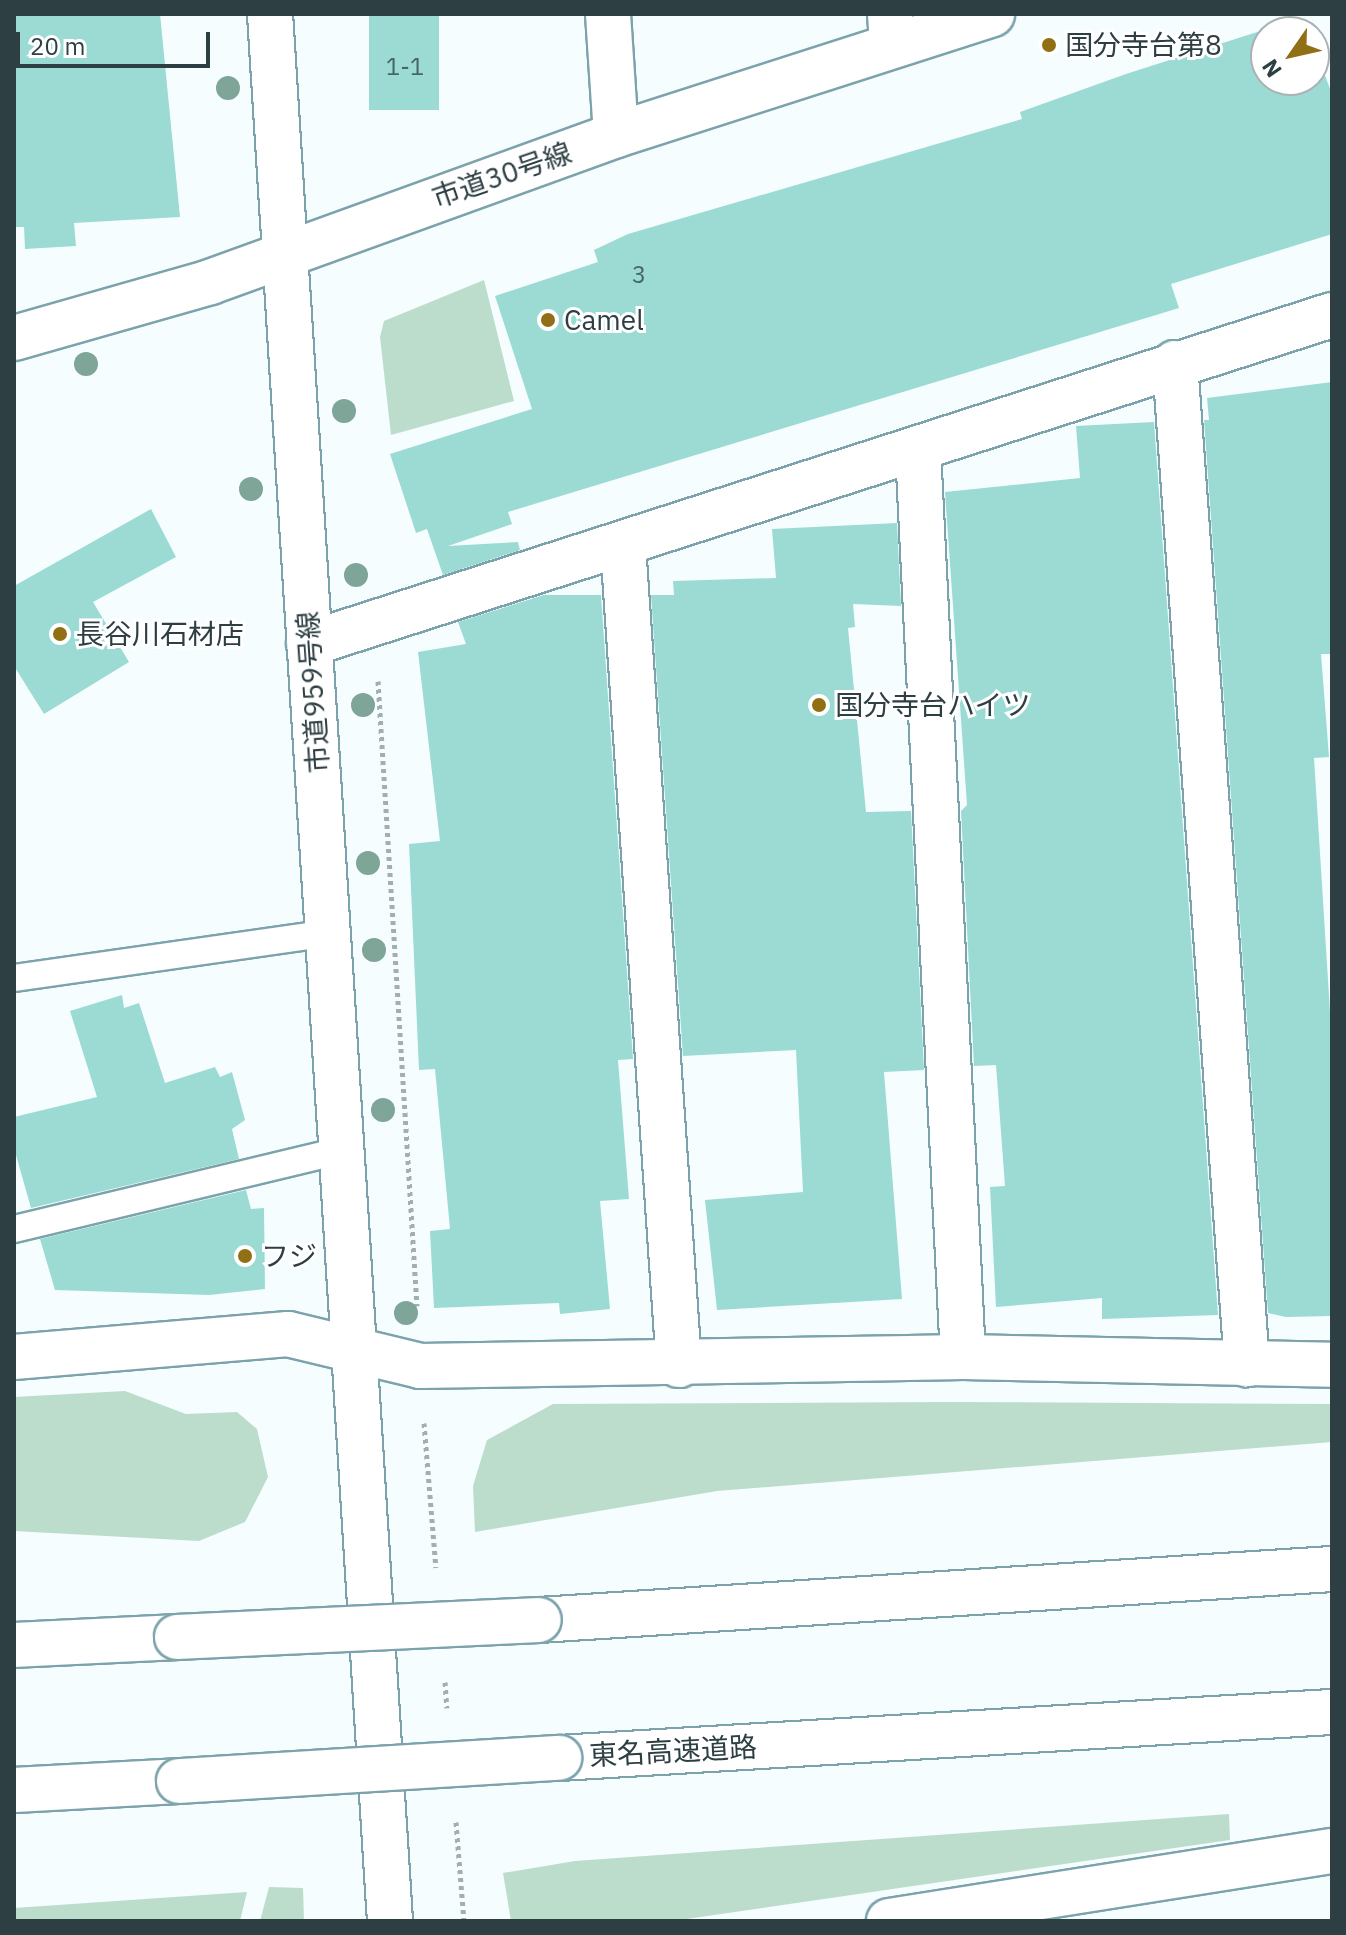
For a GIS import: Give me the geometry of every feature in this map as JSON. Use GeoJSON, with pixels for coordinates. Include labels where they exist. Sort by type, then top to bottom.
{"type":"FeatureCollection","features":[{"type":"Feature","properties":{"kind":"main road","name":"市道959号線"},"geometry":{"type":"LineString","coordinates":[[270,14],[390,1921]]}},
{"type":"Feature","properties":{"kind":"main road"},"geometry":{"type":"LineString","coordinates":[[608,14],[616,135]]}},
{"type":"Feature","properties":{"kind":"main road","name":"市道30号線"},"geometry":{"type":"LineString","coordinates":[[14,338],[286,255],[616,135],[891,29],[992,14]]}},
{"type":"Feature","properties":{"kind":"main road"},"geometry":{"type":"LineString","coordinates":[[309,644],[623,546],[1175,363],[1332,315]]}},
{"type":"Feature","properties":{"kind":"main road"},"geometry":{"type":"LineString","coordinates":[[1175,363],[1247,1364]]}},
{"type":"Feature","properties":{"kind":"main road"},"geometry":{"type":"LineString","coordinates":[[918,450],[963,1357]]}},
{"type":"Feature","properties":{"kind":"main road"},"geometry":{"type":"LineString","coordinates":[[623,546],[679,1365]]}},
{"type":"Feature","properties":{"kind":"main road"},"geometry":{"type":"LineString","coordinates":[[14,1357],[288,1334],[353,1360],[420,1366],[679,1365],[963,1357],[1332,1365]]}},
{"type":"Feature","properties":{"kind":"main road"},"geometry":{"type":"LineString","coordinates":[[14,1645],[539,1620],[1332,1569]]}},
{"type":"Feature","properties":{"kind":"main road","name":"東名高速道路"},"geometry":{"type":"LineString","coordinates":[[14,1790],[1332,1712]]}},
{"type":"Feature","properties":{"kind":"main road"},"geometry":{"type":"LineString","coordinates":[[889,1921],[1040,1910],[1332,1851]]}},
{"type":"Feature","properties":{"kind":"lane"},"geometry":{"type":"LineString","coordinates":[[14,978],[330,933]]}},
{"type":"Feature","properties":{"kind":"lane"},"geometry":{"type":"LineString","coordinates":[[14,1229],[343,1150]]}},
{"type":"Feature","properties":{"kind":"path"},"geometry":{"type":"LineString","coordinates":[[378,676],[418,1320]]}},
{"type":"Feature","properties":{"kind":"green space"},"geometry":{"type":"Polygon","coordinates":[[[484,280],[514,401],[391,435],[380,337],[384,321],[484,280]]]}},
{"type":"Feature","properties":{"kind":"green space"},"geometry":{"type":"Polygon","coordinates":[[[125,1391],[186,1414],[237,1412],[257,1429],[268,1477],[245,1522],[199,1541],[14,1531],[14,1397],[125,1391]]]}},
{"type":"Feature","properties":{"kind":"green space"},"geometry":{"type":"Polygon","coordinates":[[[553,1404],[1332,1404],[1332,1442],[717,1491],[475,1532],[473,1486],[487,1440],[553,1404]]]}},
{"type":"Feature","properties":{"kind":"green space"},"geometry":{"type":"Polygon","coordinates":[[[1229,1814],[1230,1840],[673,1921],[511,1921],[503,1873],[575,1861],[1229,1814]]]}},
{"type":"Feature","properties":{"kind":"green space"},"geometry":{"type":"Polygon","coordinates":[[[269,1887],[303,1888],[304,1921],[260,1921],[269,1887]]]}},
{"type":"Feature","properties":{"kind":"green space"},"geometry":{"type":"Polygon","coordinates":[[[247,1892],[240,1921],[14,1921],[14,1908],[247,1892]]]}},
{"type":"Feature","properties":{"kind":"building"},"geometry":{"type":"Polygon","coordinates":[[[14,14],[160,14],[180,217],[74,223],[76,246],[25,249],[24,227],[14,227],[14,14]]]}},
{"type":"Feature","properties":{"kind":"building"},"geometry":{"type":"Polygon","coordinates":[[[369,14],[439,14],[439,110],[369,110],[369,14]]]}},
{"type":"Feature","properties":{"kind":"building"},"geometry":{"type":"Polygon","coordinates":[[[1250,34],[1250,96],[1330,96],[1330,89],[1332,234],[1171,284],[1179,308],[508,512],[512,524],[448,546],[518,542],[520,550],[443,575],[427,529],[416,533],[390,454],[532,409],[495,296],[598,262],[594,250],[628,234],[1022,119],[1020,112],[1250,34]]]}},
{"type":"Feature","properties":{"kind":"building"},"geometry":{"type":"Polygon","coordinates":[[[1332,382],[1332,654],[1321,654],[1329,757],[1314,758],[1332,1043],[1332,1316],[1286,1317],[1268,1313],[1204,420],[1209,420],[1207,398],[1332,382]]]}},
{"type":"Feature","properties":{"kind":"building"},"geometry":{"type":"Polygon","coordinates":[[[1154,422],[1218,1315],[1102,1319],[1102,1298],[996,1307],[990,1187],[1005,1186],[996,1065],[974,1066],[961,811],[967,805],[945,492],[1080,478],[1076,426],[1154,422]]]}},
{"type":"Feature","properties":{"kind":"building"},"geometry":{"type":"Polygon","coordinates":[[[151,509],[176,557],[93,602],[129,662],[44,714],[14,666],[14,586],[151,509]]]}},
{"type":"Feature","properties":{"kind":"building"},"geometry":{"type":"Polygon","coordinates":[[[897,523],[901,606],[853,604],[855,627],[848,628],[866,812],[911,811],[924,1070],[884,1072],[902,1299],[717,1310],[705,1200],[803,1192],[796,1050],[683,1056],[651,595],[674,595],[673,581],[776,578],[772,529],[897,523]]]}},
{"type":"Feature","properties":{"kind":"building"},"geometry":{"type":"Polygon","coordinates":[[[544,595],[601,595],[633,1059],[618,1060],[629,1199],[600,1201],[610,1309],[560,1314],[559,1303],[434,1308],[430,1231],[450,1229],[435,1069],[419,1070],[409,844],[440,841],[418,652],[466,644],[458,622],[544,595]]]}},
{"type":"Feature","properties":{"kind":"building"},"geometry":{"type":"Polygon","coordinates":[[[122,995],[124,1008],[139,1003],[165,1083],[215,1067],[220,1077],[232,1072],[245,1120],[232,1129],[239,1159],[31,1208],[14,1148],[14,1117],[97,1097],[70,1011],[122,995]]]}},
{"type":"Feature","properties":{"kind":"building"},"geometry":{"type":"Polygon","coordinates":[[[246,1190],[251,1209],[264,1208],[265,1289],[209,1295],[55,1290],[40,1239],[246,1190]]]}},
{"type":"Feature","properties":{"kind":"place","name":"国分寺台第8"},"geometry":{"type":"Point","coordinates":[1049,45]}},
{"type":"Feature","properties":{"kind":"place","name":"Camel"},"geometry":{"type":"Point","coordinates":[548,320]}},
{"type":"Feature","properties":{"kind":"place","name":"長谷川石材店"},"geometry":{"type":"Point","coordinates":[60,634]}},
{"type":"Feature","properties":{"kind":"place","name":"国分寺台ハイツ"},"geometry":{"type":"Point","coordinates":[819,705]}},
{"type":"Feature","properties":{"kind":"place","name":"フジ"},"geometry":{"type":"Point","coordinates":[245,1256]}}]}
